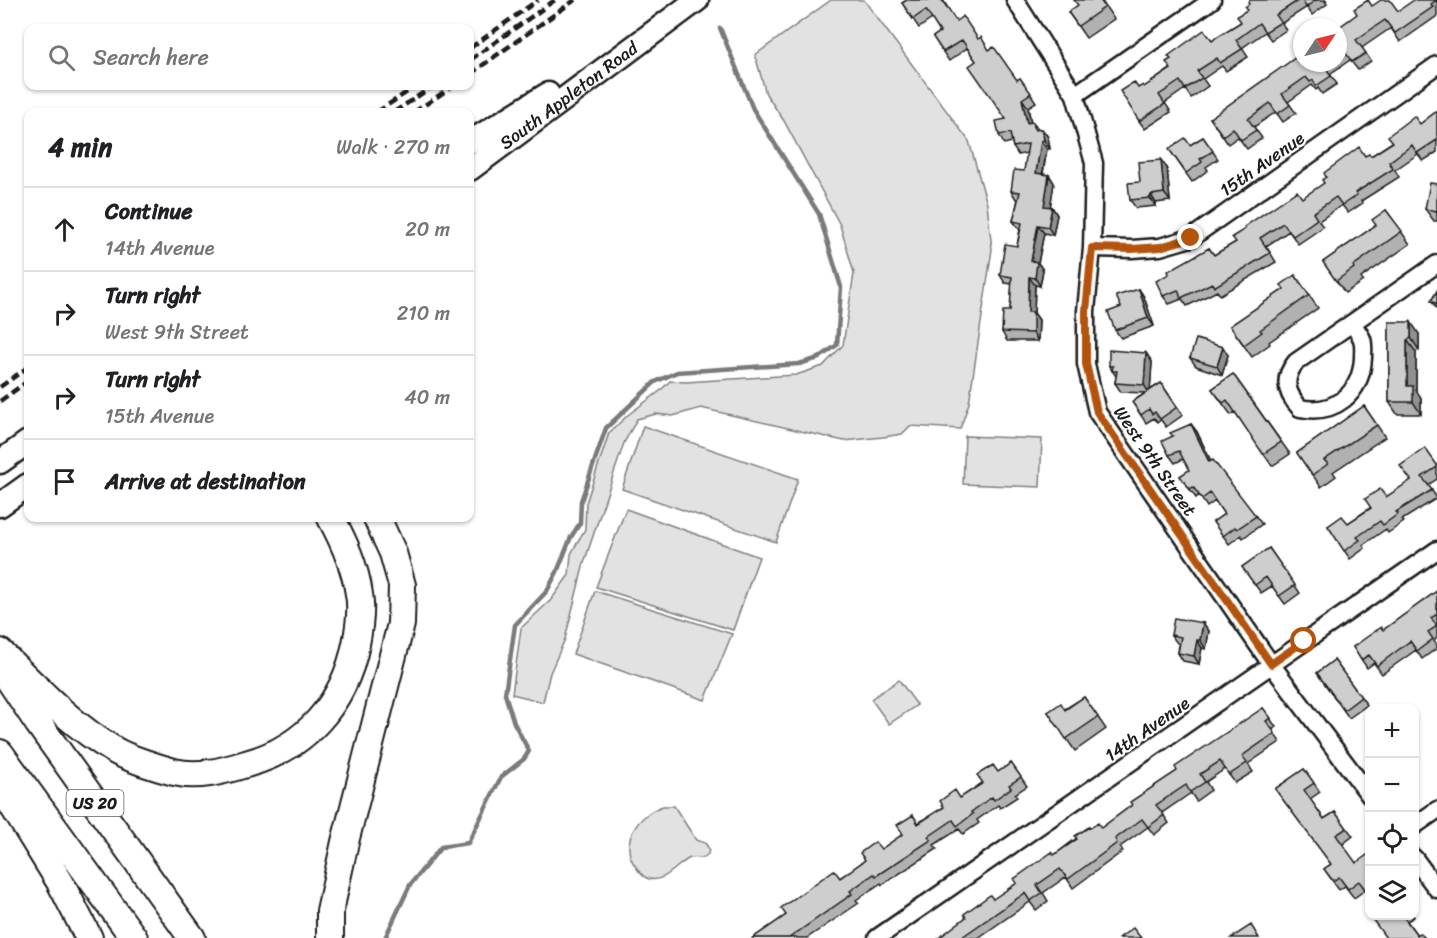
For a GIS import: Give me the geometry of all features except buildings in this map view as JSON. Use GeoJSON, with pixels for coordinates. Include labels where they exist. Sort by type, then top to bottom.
{"type":"FeatureCollection","features":[{"type":"Feature","properties":{"kind":"main road","name":"South Appleton Road"},"geometry":{"type":"LineString","coordinates":[[474,166],[697,0]]}},
{"type":"Feature","properties":{"kind":"main road","name":"South Appleton Road"},"geometry":{"type":"LineString","coordinates":[[474,140],[667,21]]}},
{"type":"Feature","properties":{"kind":"main road"},"geometry":{"type":"LineString","coordinates":[[0,462],[24,445]]}},
{"type":"Feature","properties":{"kind":"main road"},"geometry":{"type":"LineString","coordinates":[[0,505],[24,488]]}},
{"type":"Feature","properties":{"kind":"main road"},"geometry":{"type":"LineString","coordinates":[[0,652],[60,710],[115,751],[176,772],[214,774],[257,761],[286,747],[312,728],[333,704],[353,661],[359,632],[360,596],[349,552],[333,522]]}},
{"type":"Feature","properties":{"kind":"main road"},"geometry":{"type":"LineString","coordinates":[[330,938],[330,911],[345,842],[401,624],[402,585],[393,553],[379,522]]}},
{"type":"Feature","properties":{"kind":"main road","name":"US 20"},"geometry":{"type":"LineString","coordinates":[[0,665],[38,723],[192,938]]}},
{"type":"Feature","properties":{"kind":"main road","name":"US 20"},"geometry":{"type":"LineString","coordinates":[[0,753],[134,938]]}},
{"type":"Feature","properties":{"kind":"main road"},"geometry":{"type":"LineString","coordinates":[[0,785],[60,882],[89,938]]}},
{"type":"Feature","properties":{"kind":"street","name":"West 9th Street"},"geometry":{"type":"LineString","coordinates":[[1015,0],[1075,95],[1094,163],[1092,248],[1086,311],[1086,364],[1097,412],[1271,664],[1365,789]]}},
{"type":"Feature","properties":{"kind":"street"},"geometry":{"type":"LineString","coordinates":[[1075,95],[1212,0]]}},
{"type":"Feature","properties":{"kind":"street","name":"15th Avenue"},"geometry":{"type":"LineString","coordinates":[[1092,248],[1160,247],[1191,238],[1437,65]]}},
{"type":"Feature","properties":{"kind":"street"},"geometry":{"type":"LineString","coordinates":[[1352,323],[1362,338],[1362,370],[1359,384],[1334,405],[1321,410],[1300,408],[1290,398],[1286,387],[1291,369],[1296,362],[1352,323],[1437,264]]}},
{"type":"Feature","properties":{"kind":"street","name":"14th Avenue"},"geometry":{"type":"LineString","coordinates":[[877,938],[1221,702],[1271,664],[1437,550]]}},
{"type":"Feature","properties":{"kind":"street"},"geometry":{"type":"LineString","coordinates":[[1419,823],[1437,810]]}},
{"type":"Feature","properties":{"kind":"street"},"geometry":{"type":"LineString","coordinates":[[1419,865],[1437,889]]}},
{"type":"Feature","properties":{"kind":"shaded area"},"geometry":{"type":"Polygon","coordinates":[[[831,0],[864,0],[969,141],[987,204],[992,249],[969,403],[960,429],[910,426],[902,434],[844,441],[701,408],[673,416],[656,414],[637,419],[624,443],[584,563],[565,639],[550,673],[543,702],[512,694],[521,628],[551,600],[569,575],[571,554],[585,529],[586,503],[609,433],[670,381],[796,375],[823,366],[843,345],[854,273],[840,225],[784,121],[766,94],[755,55],[831,0]]]}},
{"type":"Feature","properties":{"kind":"shaded area"},"geometry":{"type":"Polygon","coordinates":[[[643,426],[798,479],[776,542],[622,489],[643,426]]]}},
{"type":"Feature","properties":{"kind":"shaded area"},"geometry":{"type":"Polygon","coordinates":[[[965,436],[1042,439],[1040,487],[963,484],[965,436]]]}},
{"type":"Feature","properties":{"kind":"shaded area"},"geometry":{"type":"Polygon","coordinates":[[[626,509],[759,557],[733,630],[596,587],[626,509]]]}},
{"type":"Feature","properties":{"kind":"shaded area"},"geometry":{"type":"Polygon","coordinates":[[[595,591],[732,634],[705,700],[573,654],[595,591]]]}},
{"type":"Feature","properties":{"kind":"shaded area"},"geometry":{"type":"Polygon","coordinates":[[[899,680],[917,705],[889,724],[871,699],[899,680]]]}},
{"type":"Feature","properties":{"kind":"shaded area"},"geometry":{"type":"Polygon","coordinates":[[[663,806],[674,806],[696,840],[705,843],[709,849],[704,858],[690,858],[661,878],[650,879],[640,873],[631,858],[630,839],[639,822],[663,806]]]}},
{"type":"Feature","properties":{"kind":"waterway"},"geometry":{"type":"LineString","coordinates":[[385,938],[410,885],[441,847],[468,843],[501,777],[524,759],[529,751],[514,723],[505,694],[515,625],[547,591],[571,537],[580,523],[581,501],[606,428],[655,382],[677,372],[799,364],[819,358],[837,345],[841,287],[819,214],[753,109],[720,28]]}},
{"type":"Feature","properties":{"kind":"railway"},"geometry":{"type":"LineString","coordinates":[[474,45],[538,0]]}},
{"type":"Feature","properties":{"kind":"railway"},"geometry":{"type":"LineString","coordinates":[[474,57],[555,0]]}},
{"type":"Feature","properties":{"kind":"railway"},"geometry":{"type":"LineString","coordinates":[[474,71],[575,0]]}},
{"type":"Feature","properties":{"kind":"railway"},"geometry":{"type":"LineString","coordinates":[[383,108],[410,90]]}},
{"type":"Feature","properties":{"kind":"railway"},"geometry":{"type":"LineString","coordinates":[[400,108],[427,90]]}},
{"type":"Feature","properties":{"kind":"railway"},"geometry":{"type":"LineString","coordinates":[[420,108],[447,90]]}},
{"type":"Feature","properties":{"kind":"railway"},"geometry":{"type":"LineString","coordinates":[[0,387],[24,370]]}},
{"type":"Feature","properties":{"kind":"railway"},"geometry":{"type":"LineString","coordinates":[[0,401],[24,384]]}},
{"type":"Feature","properties":{"kind":"route"},"geometry":{"type":"LineString","coordinates":[[1191,238],[1160,247],[1092,248],[1086,311],[1086,364],[1097,412],[1271,664],[1304,641]]}}]}
